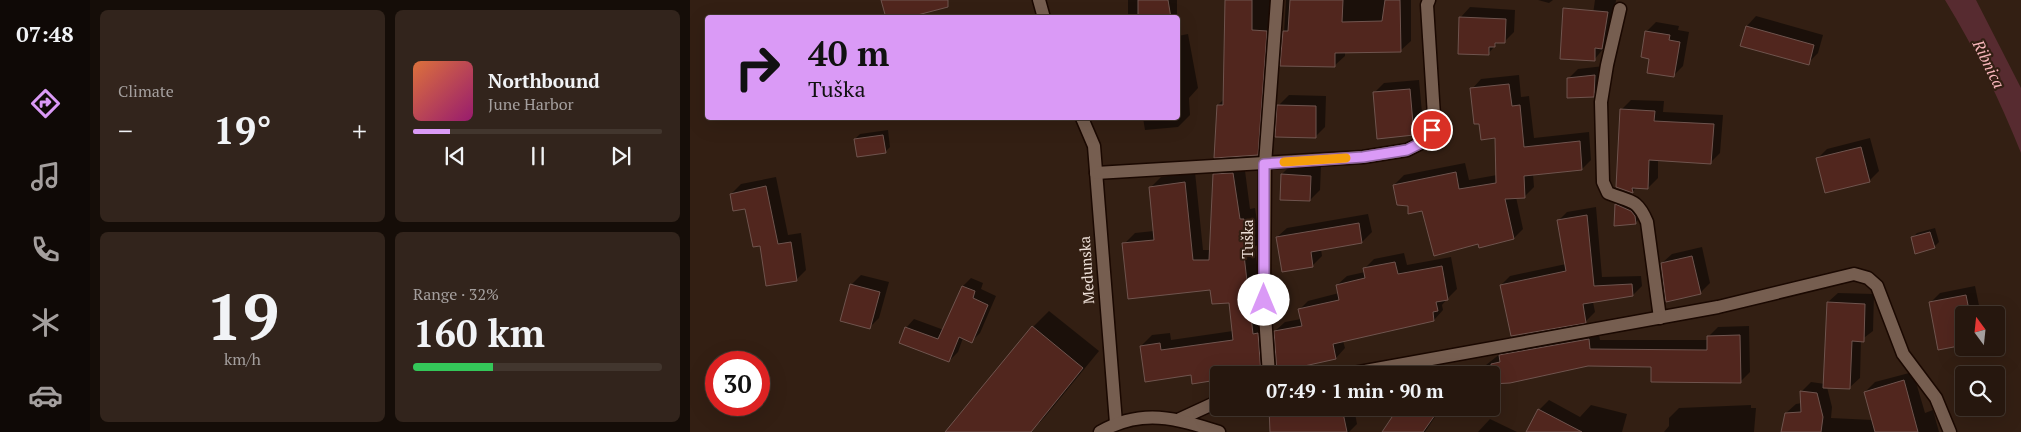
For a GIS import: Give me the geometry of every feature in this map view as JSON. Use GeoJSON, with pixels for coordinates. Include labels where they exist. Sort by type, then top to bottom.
{"type":"FeatureCollection","features":[{"type":"Feature","properties":{"kind":"street"},"geometry":{"type":"LineString","coordinates":[[1039,0],[1043,15]]}},
{"type":"Feature","properties":{"kind":"street","name":"Tuška"},"geometry":{"type":"LineString","coordinates":[[1268,366],[1264,300],[1264,164],[1278,0]]}},
{"type":"Feature","properties":{"kind":"street"},"geometry":{"type":"LineString","coordinates":[[1096,173],[1363,157],[1407,150],[1425,141],[1432,130],[1434,116],[1427,5],[1429,0]]}},
{"type":"Feature","properties":{"kind":"street"},"geometry":{"type":"LineString","coordinates":[[1620,9],[1607,65],[1601,102],[1603,182],[1608,193],[1633,200],[1641,208],[1646,222],[1660,318]]}},
{"type":"Feature","properties":{"kind":"street","name":"Medunska"},"geometry":{"type":"LineString","coordinates":[[1083,120],[1094,146],[1116,423]]}},
{"type":"Feature","properties":{"kind":"street"},"geometry":{"type":"LineString","coordinates":[[1392,366],[1718,307],[1854,274],[1868,278],[1877,286],[1903,354],[1936,398],[1950,432]]}},
{"type":"Feature","properties":{"kind":"street"},"geometry":{"type":"LineString","coordinates":[[1180,419],[1210,404]]}},
{"type":"Feature","properties":{"kind":"street"},"geometry":{"type":"LineString","coordinates":[[1100,432],[1116,423],[1157,416],[1180,419],[1219,432]]}},
{"type":"Feature","properties":{"kind":"water","name":"Ribnica"},"geometry":{"type":"Polygon","coordinates":[[[1945,0],[1976,0],[2021,88],[2021,153],[1986,75],[1967,37],[1945,0]]]}},
{"type":"Feature","properties":{"kind":"building"},"geometry":{"type":"Polygon","coordinates":[[[881,0],[948,0],[948,7],[917,15],[885,15],[881,0]]]}},
{"type":"Feature","properties":{"kind":"building"},"geometry":{"type":"Polygon","coordinates":[[[1138,0],[1168,0],[1170,15],[1138,15],[1138,0]]]}},
{"type":"Feature","properties":{"kind":"building"},"geometry":{"type":"Polygon","coordinates":[[[1225,0],[1252,0],[1252,30],[1267,31],[1258,155],[1214,158],[1217,105],[1223,105],[1225,0]]]}},
{"type":"Feature","properties":{"kind":"building"},"geometry":{"type":"Polygon","coordinates":[[[1290,0],[1343,0],[1342,22],[1382,21],[1385,0],[1400,0],[1401,52],[1335,53],[1335,67],[1280,66],[1283,31],[1288,31],[1290,0]]]}},
{"type":"Feature","properties":{"kind":"building"},"geometry":{"type":"Polygon","coordinates":[[[1563,8],[1608,12],[1602,49],[1595,48],[1595,61],[1560,59],[1563,8]]]}},
{"type":"Feature","properties":{"kind":"building"},"geometry":{"type":"Polygon","coordinates":[[[1459,17],[1506,19],[1505,43],[1495,43],[1495,47],[1489,47],[1489,55],[1458,54],[1459,17]]]}},
{"type":"Feature","properties":{"kind":"building"},"geometry":{"type":"Polygon","coordinates":[[[1746,26],[1814,45],[1809,65],[1740,46],[1746,26]]]}},
{"type":"Feature","properties":{"kind":"building"},"geometry":{"type":"Polygon","coordinates":[[[1645,31],[1670,35],[1669,40],[1680,42],[1674,77],[1647,73],[1649,59],[1641,57],[1645,31]]]}},
{"type":"Feature","properties":{"kind":"building"},"geometry":{"type":"Polygon","coordinates":[[[1595,75],[1594,97],[1567,98],[1567,78],[1595,75]]]}},
{"type":"Feature","properties":{"kind":"building"},"geometry":{"type":"Polygon","coordinates":[[[1509,84],[1512,106],[1520,105],[1524,147],[1580,141],[1582,170],[1524,176],[1525,198],[1505,199],[1514,239],[1479,248],[1478,244],[1434,256],[1422,211],[1408,214],[1408,206],[1397,205],[1393,185],[1456,172],[1459,189],[1496,183],[1495,138],[1481,140],[1479,124],[1474,124],[1470,88],[1509,84]]]}},
{"type":"Feature","properties":{"kind":"building"},"geometry":{"type":"Polygon","coordinates":[[[1410,89],[1414,135],[1377,139],[1373,92],[1410,89]]]}},
{"type":"Feature","properties":{"kind":"building"},"geometry":{"type":"Polygon","coordinates":[[[1277,105],[1316,106],[1316,138],[1275,137],[1277,105]]]}},
{"type":"Feature","properties":{"kind":"building"},"geometry":{"type":"Polygon","coordinates":[[[1620,109],[1655,111],[1654,121],[1714,124],[1711,164],[1649,160],[1648,189],[1632,188],[1633,193],[1616,187],[1620,109]]]}},
{"type":"Feature","properties":{"kind":"building"},"geometry":{"type":"Polygon","coordinates":[[[883,135],[886,153],[857,157],[854,139],[883,135]]]}},
{"type":"Feature","properties":{"kind":"building"},"geometry":{"type":"Polygon","coordinates":[[[1861,147],[1870,182],[1825,193],[1816,158],[1861,147]]]}},
{"type":"Feature","properties":{"kind":"building"},"geometry":{"type":"Polygon","coordinates":[[[1233,173],[1240,219],[1244,219],[1249,254],[1244,255],[1253,334],[1258,333],[1260,366],[1210,366],[1210,381],[1192,384],[1191,375],[1145,382],[1140,346],[1160,343],[1161,350],[1233,340],[1229,303],[1212,304],[1210,290],[1128,299],[1122,243],[1154,240],[1149,187],[1185,182],[1193,260],[1209,260],[1213,174],[1233,173]]]}},
{"type":"Feature","properties":{"kind":"building"},"geometry":{"type":"Polygon","coordinates":[[[1281,174],[1311,176],[1310,201],[1280,200],[1281,174]]]}},
{"type":"Feature","properties":{"kind":"building"},"geometry":{"type":"Polygon","coordinates":[[[766,186],[778,244],[791,242],[797,281],[766,286],[760,246],[753,247],[745,209],[733,211],[730,194],[766,186]]]}},
{"type":"Feature","properties":{"kind":"building"},"geometry":{"type":"Polygon","coordinates":[[[1615,204],[1631,211],[1635,216],[1636,224],[1614,226],[1615,204]]]}},
{"type":"Feature","properties":{"kind":"building"},"geometry":{"type":"Polygon","coordinates":[[[1587,215],[1594,286],[1632,284],[1633,296],[1583,304],[1586,323],[1511,336],[1500,285],[1566,271],[1557,220],[1587,215]]]}},
{"type":"Feature","properties":{"kind":"building"},"geometry":{"type":"Polygon","coordinates":[[[1359,223],[1362,243],[1311,252],[1313,267],[1282,272],[1276,237],[1359,223]]]}},
{"type":"Feature","properties":{"kind":"building"},"geometry":{"type":"Polygon","coordinates":[[[1930,232],[1935,248],[1915,254],[1911,237],[1930,232]]]}},
{"type":"Feature","properties":{"kind":"building"},"geometry":{"type":"Polygon","coordinates":[[[1692,256],[1701,294],[1666,302],[1661,263],[1692,256]]]}},
{"type":"Feature","properties":{"kind":"building"},"geometry":{"type":"Polygon","coordinates":[[[1395,262],[1398,274],[1442,266],[1448,300],[1436,302],[1438,311],[1433,312],[1434,321],[1333,344],[1336,359],[1304,366],[1277,366],[1274,331],[1302,326],[1298,309],[1339,300],[1336,285],[1365,278],[1363,268],[1395,262]]]}},
{"type":"Feature","properties":{"kind":"building"},"geometry":{"type":"Polygon","coordinates":[[[850,284],[880,292],[870,329],[840,321],[850,284]]]}},
{"type":"Feature","properties":{"kind":"building"},"geometry":{"type":"Polygon","coordinates":[[[962,286],[975,291],[973,298],[988,305],[972,343],[959,337],[949,362],[899,343],[905,327],[938,339],[962,286]]]}},
{"type":"Feature","properties":{"kind":"building"},"geometry":{"type":"Polygon","coordinates":[[[1966,295],[1968,306],[1955,306],[1955,347],[1938,350],[1929,302],[1966,295]]]}},
{"type":"Feature","properties":{"kind":"building"},"geometry":{"type":"Polygon","coordinates":[[[1827,302],[1865,304],[1864,342],[1852,341],[1850,389],[1823,388],[1827,302]]]}},
{"type":"Feature","properties":{"kind":"building"},"geometry":{"type":"Polygon","coordinates":[[[1032,326],[1083,368],[1031,432],[945,432],[1032,326]]]}},
{"type":"Feature","properties":{"kind":"building"},"geometry":{"type":"Polygon","coordinates":[[[1740,335],[1741,383],[1651,382],[1651,367],[1588,366],[1500,384],[1500,366],[1491,366],[1491,364],[1500,362],[1499,355],[1589,339],[1590,349],[1707,350],[1707,336],[1740,335]]]}},
{"type":"Feature","properties":{"kind":"building"},"geometry":{"type":"Polygon","coordinates":[[[1904,380],[1918,432],[1875,432],[1864,392],[1904,380]]]}},
{"type":"Feature","properties":{"kind":"building"},"geometry":{"type":"Polygon","coordinates":[[[1800,391],[1817,393],[1823,417],[1821,432],[1781,432],[1785,413],[1801,412],[1800,391]]]}},
{"type":"Feature","properties":{"kind":"building"},"geometry":{"type":"Polygon","coordinates":[[[1538,409],[1582,432],[1526,432],[1538,409]]]}},
{"type":"Feature","properties":{"kind":"building"},"geometry":{"type":"Polygon","coordinates":[[[1269,416],[1344,416],[1347,432],[1270,432],[1269,416]]]}},
{"type":"Feature","properties":{"kind":"building"},"geometry":{"type":"Polygon","coordinates":[[[1393,416],[1434,416],[1423,432],[1382,432],[1393,416]]]}},
{"type":"Feature","properties":{"kind":"slow traffic"},"geometry":{"type":"LineString","coordinates":[[1284,162],[1346,158]]}},
{"type":"Feature","properties":{"kind":"route"},"geometry":{"type":"LineString","coordinates":[[1264,300],[1264,164],[1363,157],[1407,150],[1425,141],[1432,130]]}}]}
